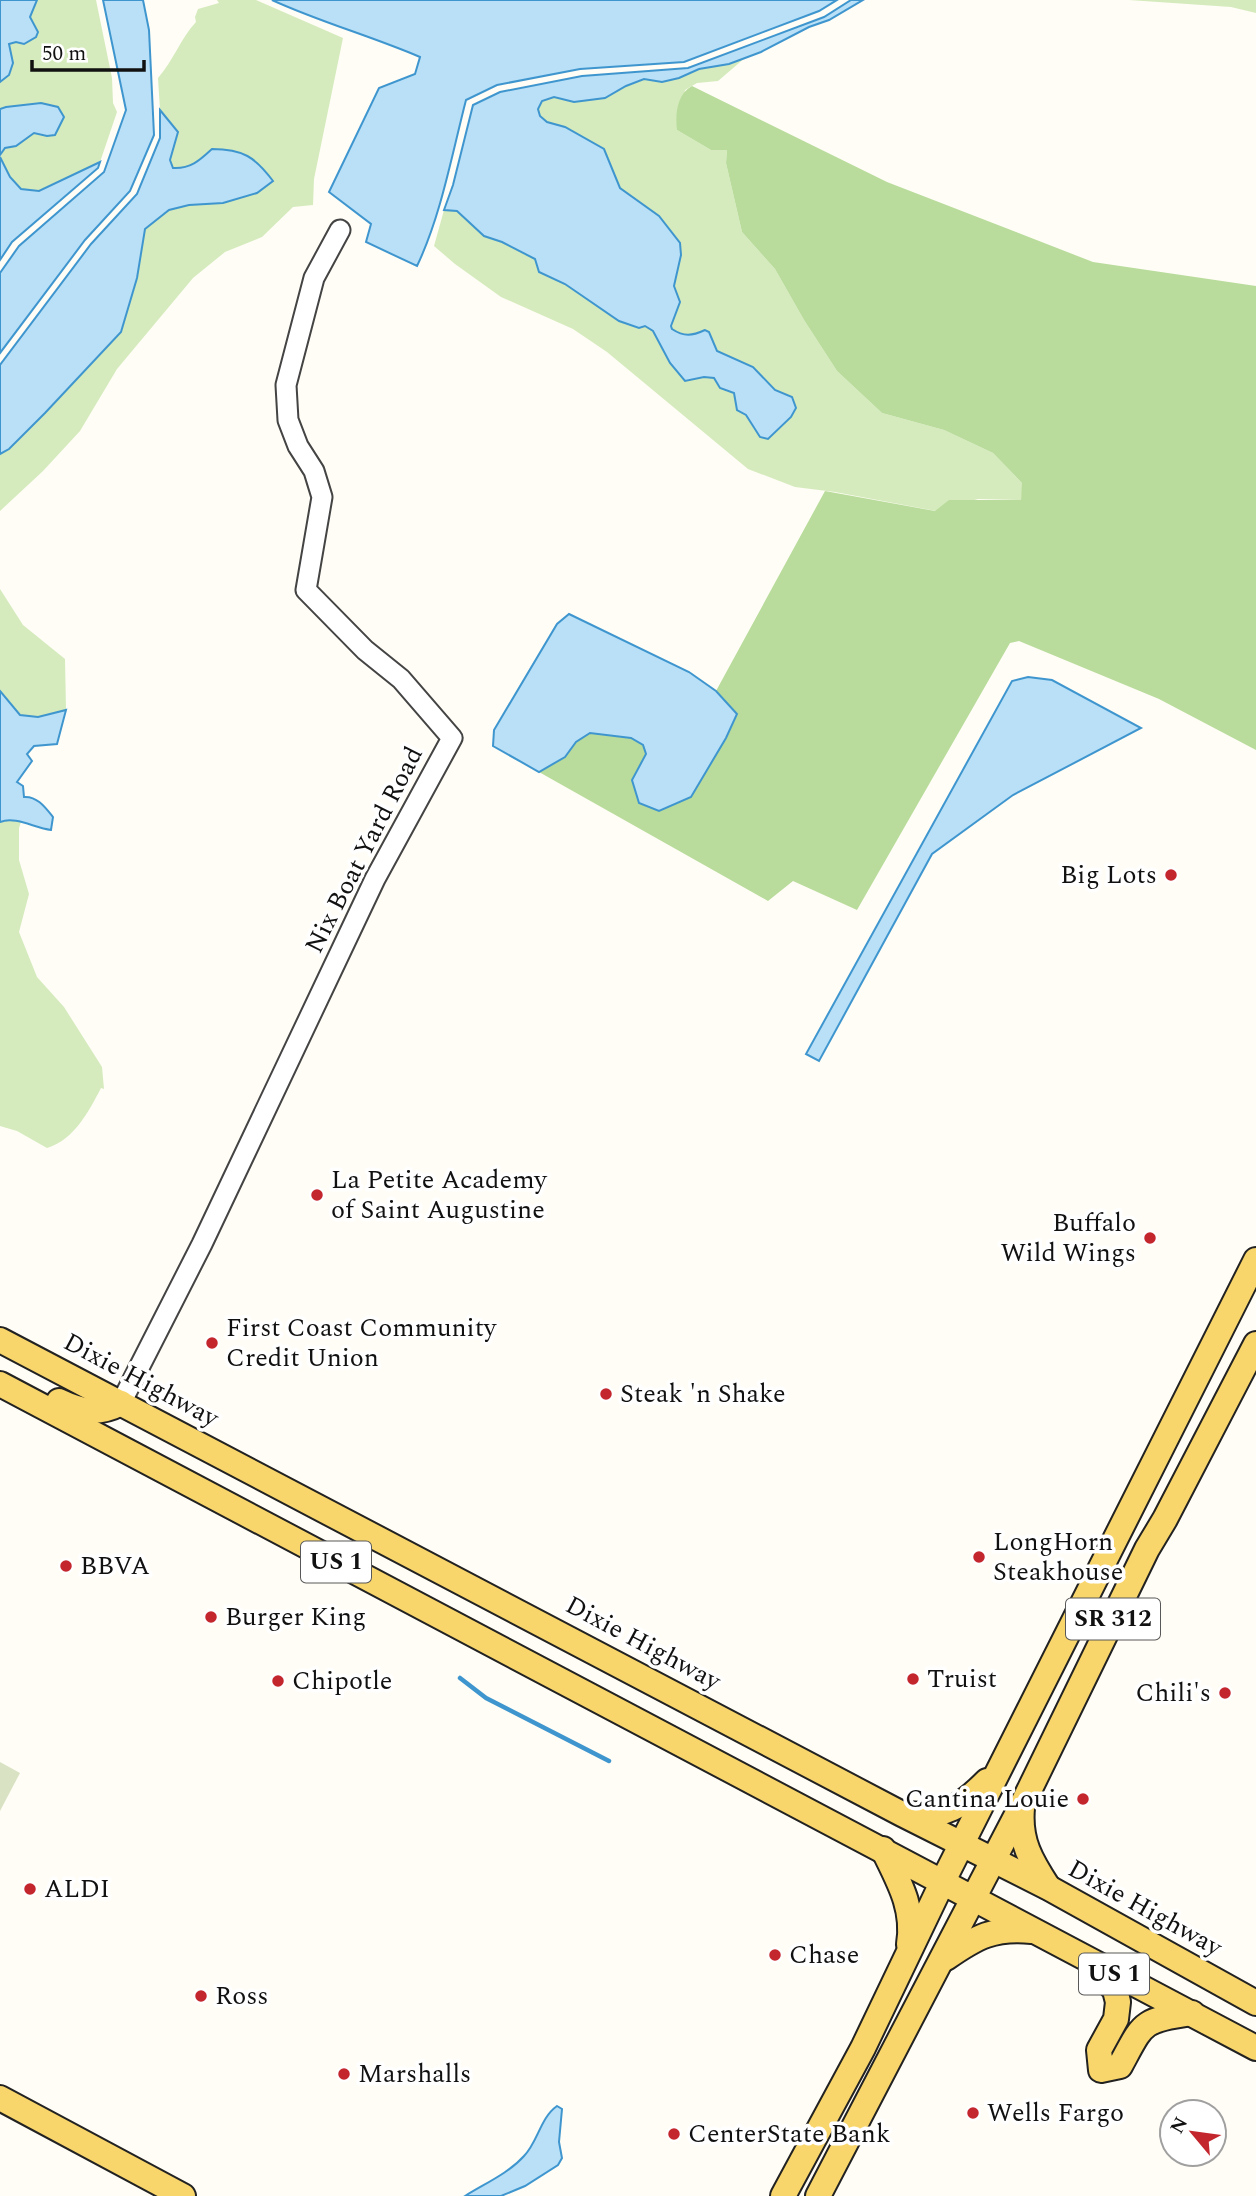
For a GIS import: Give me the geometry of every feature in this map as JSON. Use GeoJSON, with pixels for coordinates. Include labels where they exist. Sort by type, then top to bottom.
{"type":"FeatureCollection","features":[{"type":"Feature","properties":{"kind":"main road","name":"SR 312"},"geometry":{"type":"LineString","coordinates":[[783,2196],[863,2048],[943,1881],[1256,1260]]}},
{"type":"Feature","properties":{"kind":"main road","name":"Dixie Highway"},"geometry":{"type":"LineString","coordinates":[[0,1340],[902,1814],[1049,1888],[1256,2003]]}},
{"type":"Feature","properties":{"kind":"main road","name":"SR 312"},"geometry":{"type":"LineString","coordinates":[[818,2196],[1023,1803],[1147,1549],[1256,1344]]}},
{"type":"Feature","properties":{"kind":"main road"},"geometry":{"type":"LineString","coordinates":[[0,1351],[14,1357],[34,1358]]}},
{"type":"Feature","properties":{"kind":"main road"},"geometry":{"type":"LineString","coordinates":[[0,1372],[87,1412],[108,1410],[121,1404]]}},
{"type":"Feature","properties":{"kind":"main road","name":"US 1"},"geometry":{"type":"LineString","coordinates":[[0,1384],[1256,2048]]}},
{"type":"Feature","properties":{"kind":"main road"},"geometry":{"type":"LineString","coordinates":[[121,1404],[114,1420],[114,1434],[139,1458]]}},
{"type":"Feature","properties":{"kind":"main road"},"geometry":{"type":"LineString","coordinates":[[114,1434],[138,1426],[361,1542],[387,1542]]}},
{"type":"Feature","properties":{"kind":"main road"},"geometry":{"type":"LineString","coordinates":[[1147,1549],[1139,1545],[1133,1531],[1153,1486],[1159,1451]]}},
{"type":"Feature","properties":{"kind":"main road"},"geometry":{"type":"LineString","coordinates":[[902,1814],[940,1814],[958,1807],[1002,1766]]}},
{"type":"Feature","properties":{"kind":"main road"},"geometry":{"type":"LineString","coordinates":[[1023,1803],[1022,1839],[1031,1861],[1049,1888]]}},
{"type":"Feature","properties":{"kind":"main road"},"geometry":{"type":"LineString","coordinates":[[883,1849],[907,1901],[911,1921],[906,1957]]}},
{"type":"Feature","properties":{"kind":"main road"},"geometry":{"type":"LineString","coordinates":[[942,1960],[973,1939],[993,1931],[1014,1929],[1041,1932]]}},
{"type":"Feature","properties":{"kind":"main road"},"geometry":{"type":"LineString","coordinates":[[1087,1960],[1115,1990],[1118,2002],[1116,2019],[1099,2050],[1101,2070],[1120,2066],[1148,2023],[1158,2018],[1192,2013]]}},
{"type":"Feature","properties":{"kind":"main road"},"geometry":{"type":"LineString","coordinates":[[0,2098],[183,2196]]}},
{"type":"Feature","properties":{"kind":"street","name":"Nix Boat Yard Road"},"geometry":{"type":"LineString","coordinates":[[121,1404],[202,1244],[375,879],[452,738],[401,679],[365,650],[306,590],[322,497],[314,471],[298,446],[288,420],[286,386],[314,278],[340,230]]}},
{"type":"Feature","properties":{"kind":"green space"},"geometry":{"type":"Polygon","coordinates":[[[37,0],[96,0],[112,78],[113,103],[117,112],[100,162],[39,191],[21,189],[10,177],[0,157],[5,148],[16,146],[34,132],[47,136],[6,107],[0,109],[0,82],[8,73],[11,64],[9,44],[38,32],[30,17],[37,0]]]}},
{"type":"Feature","properties":{"kind":"green space"},"geometry":{"type":"Polygon","coordinates":[[[217,0],[256,0],[343,38],[314,179],[313,205],[293,207],[262,237],[225,252],[193,278],[117,369],[80,431],[43,471],[0,511],[0,454],[9,449],[45,413],[121,332],[137,278],[145,229],[169,210],[189,205],[223,203],[257,193],[212,149],[190,166],[173,168],[170,160],[178,132],[160,110],[158,78],[196,22],[198,9],[219,3],[217,0]]]}},
{"type":"Feature","properties":{"kind":"green space"},"geometry":{"type":"Polygon","coordinates":[[[1129,0],[1256,0],[1256,13],[1231,7],[1129,0]]]}},
{"type":"Feature","properties":{"kind":"green space"},"geometry":{"type":"Polygon","coordinates":[[[746,57],[718,81],[697,83],[685,90],[677,130],[711,150],[727,150],[726,163],[742,232],[775,269],[837,371],[882,413],[944,430],[993,453],[1023,484],[1021,500],[978,499],[936,511],[795,487],[748,469],[607,352],[573,329],[501,297],[434,246],[444,210],[457,211],[484,236],[535,259],[539,272],[565,284],[619,321],[645,326],[653,331],[670,363],[685,380],[714,378],[734,393],[737,410],[746,415],[754,429],[776,432],[791,417],[775,390],[753,367],[717,351],[705,330],[688,335],[672,329],[674,286],[681,255],[680,243],[659,216],[620,188],[604,149],[565,127],[547,122],[540,116],[538,109],[542,101],[554,97],[574,102],[605,98],[645,79],[662,82],[746,57]]]}},
{"type":"Feature","properties":{"kind":"green space"},"geometry":{"type":"Polygon","coordinates":[[[692,86],[887,182],[1093,262],[1256,286],[1256,750],[1159,699],[1019,641],[1010,643],[857,910],[793,881],[768,901],[539,772],[565,757],[576,742],[590,733],[631,738],[643,745],[646,754],[632,780],[691,797],[737,714],[716,691],[825,491],[935,511],[949,500],[1021,500],[1022,483],[993,453],[944,430],[882,413],[837,371],[775,269],[742,232],[726,163],[727,150],[711,150],[677,130],[676,118],[680,99],[692,86]]]}},
{"type":"Feature","properties":{"kind":"green space"},"geometry":{"type":"Polygon","coordinates":[[[0,589],[23,625],[65,659],[66,710],[37,717],[20,715],[0,691],[0,589]]]}},
{"type":"Feature","properties":{"kind":"green space"},"geometry":{"type":"Polygon","coordinates":[[[9,818],[21,822],[19,860],[29,894],[19,932],[37,977],[64,1007],[102,1067],[104,1089],[101,1088],[73,1132],[47,1148],[17,1131],[0,1126],[0,822],[9,818]]]}},
{"type":"Feature","properties":{"kind":"green space"},"geometry":{"type":"Polygon","coordinates":[[[0,1762],[20,1773],[0,1811],[0,1762]]]}},
{"type":"Feature","properties":{"kind":"water"},"geometry":{"type":"Polygon","coordinates":[[[0,0],[37,0],[30,17],[38,32],[36,37],[24,44],[9,44],[13,63],[9,75],[0,82],[0,0]]]}},
{"type":"Feature","properties":{"kind":"water"},"geometry":{"type":"Polygon","coordinates":[[[103,0],[143,0],[149,30],[154,135],[130,191],[85,240],[0,353],[0,273],[19,246],[104,172],[126,110],[103,0]]]}},
{"type":"Feature","properties":{"kind":"water"},"geometry":{"type":"Polygon","coordinates":[[[272,0],[837,0],[819,11],[684,62],[580,69],[497,85],[466,100],[439,206],[417,266],[366,242],[371,224],[329,192],[379,88],[415,74],[420,57],[272,0]]]}},
{"type":"Feature","properties":{"kind":"water"},"geometry":{"type":"Polygon","coordinates":[[[851,0],[863,0],[829,20],[729,64],[699,69],[662,82],[644,79],[605,98],[574,102],[554,97],[542,101],[538,109],[540,116],[547,122],[565,127],[604,149],[620,188],[659,216],[680,243],[681,255],[674,286],[680,302],[672,329],[688,335],[705,330],[709,332],[717,351],[753,367],[775,390],[792,397],[796,408],[791,417],[768,439],[760,437],[746,415],[737,410],[734,393],[720,388],[714,378],[685,381],[670,363],[653,331],[645,326],[639,328],[619,321],[565,284],[539,272],[535,259],[484,236],[457,211],[444,210],[473,105],[500,92],[582,76],[688,68],[824,17],[851,0]]]}},
{"type":"Feature","properties":{"kind":"water"},"geometry":{"type":"Polygon","coordinates":[[[41,103],[58,107],[64,117],[55,135],[34,133],[16,146],[5,148],[0,155],[0,109],[41,103]]]}},
{"type":"Feature","properties":{"kind":"water"},"geometry":{"type":"Polygon","coordinates":[[[160,110],[178,132],[170,160],[173,168],[190,165],[212,149],[223,149],[254,160],[273,181],[257,193],[223,203],[189,205],[169,210],[145,229],[137,278],[121,332],[45,413],[9,449],[0,454],[0,365],[91,244],[137,194],[160,138],[160,110]]]}},
{"type":"Feature","properties":{"kind":"water"},"geometry":{"type":"Polygon","coordinates":[[[0,157],[10,177],[21,189],[39,191],[100,162],[98,168],[12,242],[0,260],[0,157]]]}},
{"type":"Feature","properties":{"kind":"water"},"geometry":{"type":"Polygon","coordinates":[[[569,614],[689,672],[716,691],[737,714],[691,797],[659,811],[639,803],[632,780],[646,754],[643,745],[631,738],[590,733],[576,742],[565,757],[539,772],[493,746],[494,730],[557,624],[569,614]]]}},
{"type":"Feature","properties":{"kind":"water"},"geometry":{"type":"Polygon","coordinates":[[[1028,677],[1052,680],[1141,728],[1013,795],[932,854],[819,1061],[806,1054],[1012,681],[1028,677]]]}},
{"type":"Feature","properties":{"kind":"water"},"geometry":{"type":"Polygon","coordinates":[[[0,691],[20,715],[38,717],[66,710],[57,744],[34,746],[27,754],[32,761],[17,782],[23,786],[24,797],[37,800],[53,817],[51,830],[19,821],[0,822],[0,691]]]}},
{"type":"Feature","properties":{"kind":"water"},"geometry":{"type":"Polygon","coordinates":[[[557,2106],[562,2109],[559,2142],[562,2158],[558,2165],[525,2186],[501,2196],[465,2196],[518,2162],[529,2150],[547,2117],[557,2106]]]}},
{"type":"Feature","properties":{"kind":"waterway"},"geometry":{"type":"LineString","coordinates":[[460,1678],[486,1698],[609,1761]]}},
{"type":"Feature","properties":{"kind":"place","name":"Big Lots"},"geometry":{"type":"Point","coordinates":[1171,875]}},
{"type":"Feature","properties":{"kind":"place","name":"La Petite Academy of Saint Augustine"},"geometry":{"type":"Point","coordinates":[317,1195]}},
{"type":"Feature","properties":{"kind":"place","name":"Buffalo Wild Wings"},"geometry":{"type":"Point","coordinates":[1150,1238]}},
{"type":"Feature","properties":{"kind":"place","name":"First Coast Community Credit Union"},"geometry":{"type":"Point","coordinates":[212,1343]}},
{"type":"Feature","properties":{"kind":"place","name":"Steak 'n Shake"},"geometry":{"type":"Point","coordinates":[606,1394]}},
{"type":"Feature","properties":{"kind":"place","name":"LongHorn Steakhouse"},"geometry":{"type":"Point","coordinates":[979,1557]}},
{"type":"Feature","properties":{"kind":"place","name":"BBVA"},"geometry":{"type":"Point","coordinates":[66,1566]}},
{"type":"Feature","properties":{"kind":"place","name":"Burger King"},"geometry":{"type":"Point","coordinates":[211,1617]}},
{"type":"Feature","properties":{"kind":"place","name":"Truist"},"geometry":{"type":"Point","coordinates":[913,1679]}},
{"type":"Feature","properties":{"kind":"place","name":"Chipotle"},"geometry":{"type":"Point","coordinates":[278,1681]}},
{"type":"Feature","properties":{"kind":"place","name":"Chili's"},"geometry":{"type":"Point","coordinates":[1225,1693]}},
{"type":"Feature","properties":{"kind":"place","name":"Cantina Louie"},"geometry":{"type":"Point","coordinates":[1083,1799]}},
{"type":"Feature","properties":{"kind":"place","name":"ALDI"},"geometry":{"type":"Point","coordinates":[30,1889]}},
{"type":"Feature","properties":{"kind":"place","name":"Chase"},"geometry":{"type":"Point","coordinates":[775,1955]}},
{"type":"Feature","properties":{"kind":"place","name":"Ross"},"geometry":{"type":"Point","coordinates":[201,1996]}},
{"type":"Feature","properties":{"kind":"place","name":"Marshalls"},"geometry":{"type":"Point","coordinates":[344,2074]}},
{"type":"Feature","properties":{"kind":"place","name":"Wells Fargo"},"geometry":{"type":"Point","coordinates":[973,2113]}},
{"type":"Feature","properties":{"kind":"place","name":"CenterState Bank"},"geometry":{"type":"Point","coordinates":[674,2134]}}]}
